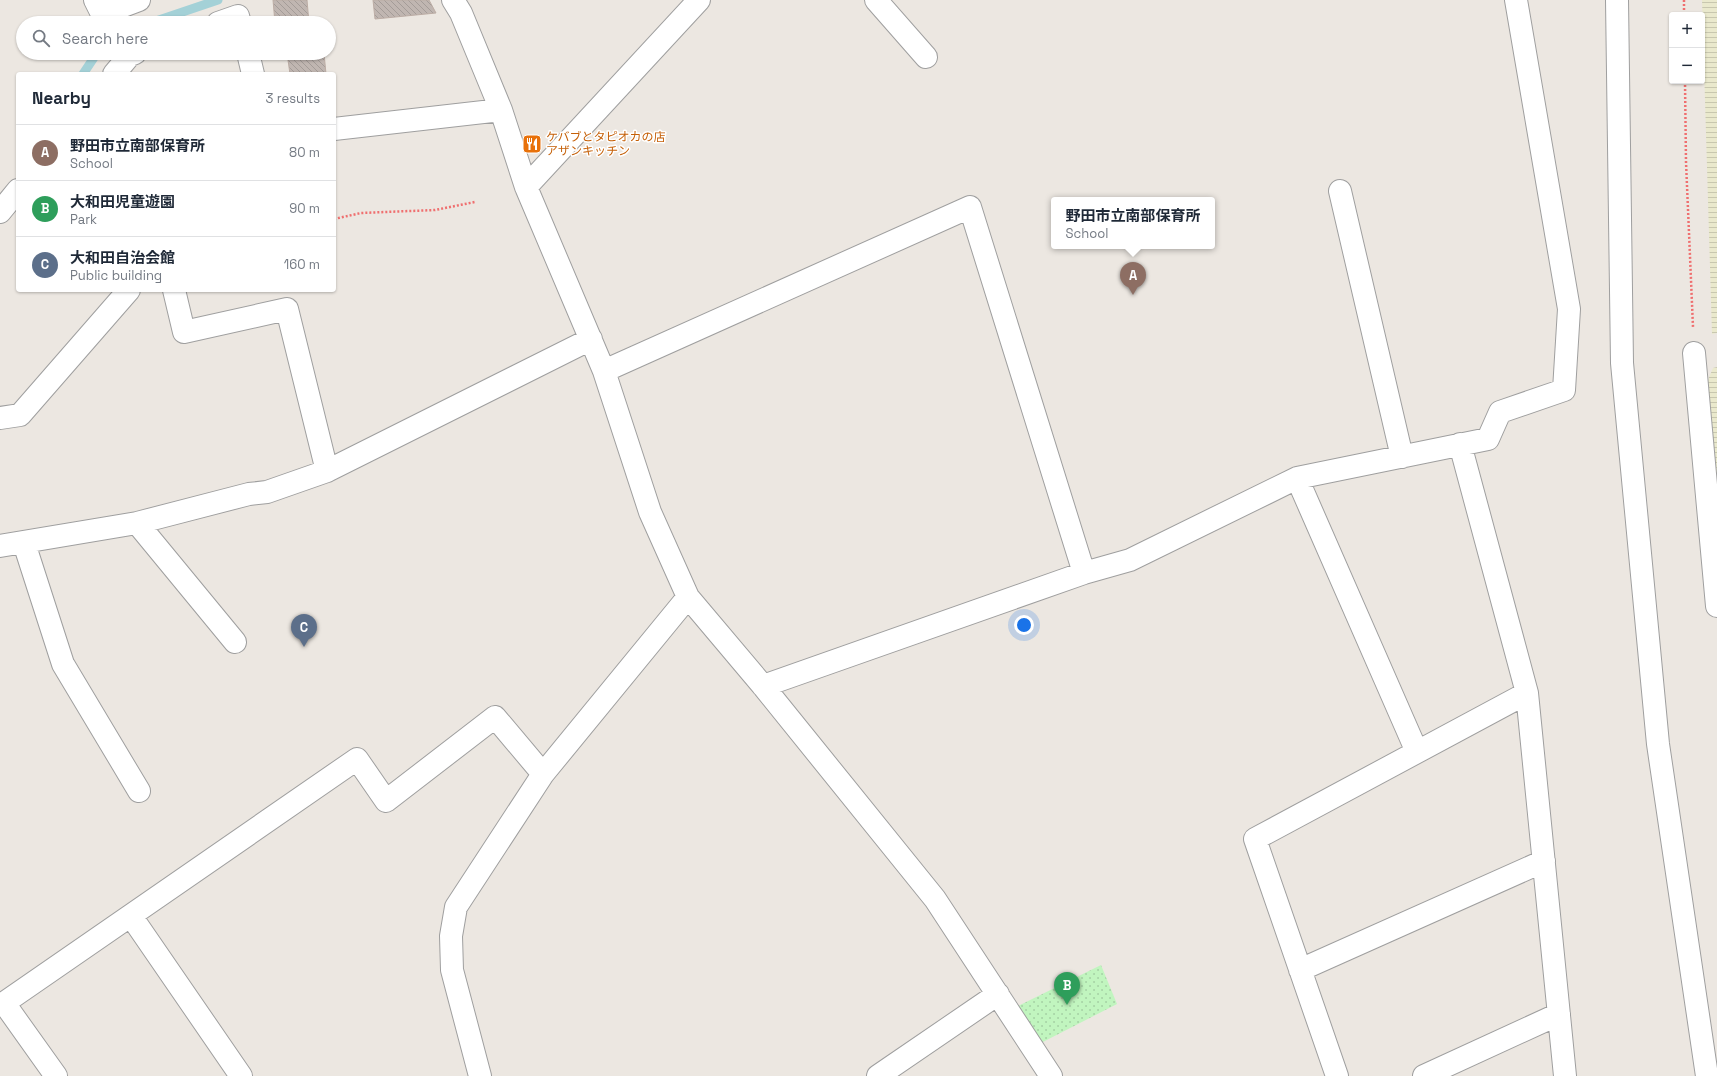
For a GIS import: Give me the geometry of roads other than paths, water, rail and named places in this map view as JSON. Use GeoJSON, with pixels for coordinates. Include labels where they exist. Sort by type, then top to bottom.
{"type":"FeatureCollection","features":[{"type":"Feature","properties":{"kind":"street"},"geometry":{"type":"LineString","coordinates":[[102,12],[139,0]]}},
{"type":"Feature","properties":{"kind":"street"},"geometry":{"type":"LineString","coordinates":[[453,0],[461,13],[501,110],[526,187],[604,370],[650,512],[688,597],[763,686],[935,899],[1051,1076]]}},
{"type":"Feature","properties":{"kind":"street"},"geometry":{"type":"LineString","coordinates":[[526,187],[699,0]]}},
{"type":"Feature","properties":{"kind":"street"},"geometry":{"type":"LineString","coordinates":[[876,0],[926,57]]}},
{"type":"Feature","properties":{"kind":"street"},"geometry":{"type":"LineString","coordinates":[[763,686],[1084,573],[1130,560],[1297,478],[1488,439],[1500,412],[1564,390],[1569,309],[1516,0]]}},
{"type":"Feature","properties":{"kind":"street"},"geometry":{"type":"LineString","coordinates":[[1617,0],[1622,363],[1658,744],[1707,1076]]}},
{"type":"Feature","properties":{"kind":"street"},"geometry":{"type":"LineString","coordinates":[[116,72],[126,60]]}},
{"type":"Feature","properties":{"kind":"street"},"geometry":{"type":"LineString","coordinates":[[250,60],[253,72]]}},
{"type":"Feature","properties":{"kind":"street"},"geometry":{"type":"LineString","coordinates":[[336,129],[501,110]]}},
{"type":"Feature","properties":{"kind":"street"},"geometry":{"type":"LineString","coordinates":[[1340,191],[1402,456]]}},
{"type":"Feature","properties":{"kind":"street"},"geometry":{"type":"LineString","coordinates":[[604,370],[970,207],[1084,573]]}},
{"type":"Feature","properties":{"kind":"street"},"geometry":{"type":"LineString","coordinates":[[0,418],[20,415],[127,292]]}},
{"type":"Feature","properties":{"kind":"street"},"geometry":{"type":"LineString","coordinates":[[174,292],[184,332],[287,308],[327,471]]}},
{"type":"Feature","properties":{"kind":"street"},"geometry":{"type":"LineString","coordinates":[[0,546],[137,523],[250,494],[267,492],[327,471],[591,339]]}},
{"type":"Feature","properties":{"kind":"street"},"geometry":{"type":"LineString","coordinates":[[1694,353],[1717,606]]}},
{"type":"Feature","properties":{"kind":"street"},"geometry":{"type":"LineString","coordinates":[[1460,444],[1527,693],[1565,1076]]}},
{"type":"Feature","properties":{"kind":"street"},"geometry":{"type":"LineString","coordinates":[[1297,478],[1417,752]]}},
{"type":"Feature","properties":{"kind":"street"},"geometry":{"type":"LineString","coordinates":[[137,523],[235,642]]}},
{"type":"Feature","properties":{"kind":"street"},"geometry":{"type":"LineString","coordinates":[[24,543],[63,664],[140,791]]}},
{"type":"Feature","properties":{"kind":"street"},"geometry":{"type":"LineString","coordinates":[[480,1076],[452,970],[451,936],[456,907],[543,774],[688,597]]}},
{"type":"Feature","properties":{"kind":"street"},"geometry":{"type":"LineString","coordinates":[[1337,1076],[1255,839],[1527,693]]}},
{"type":"Feature","properties":{"kind":"street"},"geometry":{"type":"LineString","coordinates":[[56,1076],[4,1003],[357,759],[386,801],[495,717],[543,774]]}},
{"type":"Feature","properties":{"kind":"street"},"geometry":{"type":"LineString","coordinates":[[1300,970],[1544,861]]}},
{"type":"Feature","properties":{"kind":"street"},"geometry":{"type":"LineString","coordinates":[[131,916],[241,1076]]}},
{"type":"Feature","properties":{"kind":"street"},"geometry":{"type":"LineString","coordinates":[[878,1076],[998,994]]}},
{"type":"Feature","properties":{"kind":"street"},"geometry":{"type":"LineString","coordinates":[[1424,1076],[1559,1014]]}},
{"type":"Feature","properties":{"kind":"waterway"},"geometry":{"type":"LineString","coordinates":[[171,16],[218,0]]}},
{"type":"Feature","properties":{"kind":"waterway"},"geometry":{"type":"LineString","coordinates":[[84,72],[92,60]]}},
{"type":"Feature","properties":{"kind":"place","name":"ケバブとタピオカの店 アザンキッチン"},"geometry":{"type":"Point","coordinates":[532,144]}},
{"type":"Feature","properties":{"kind":"place","name":"野田市立南部保育所"},"geometry":{"type":"Point","coordinates":[1133,295]}},
{"type":"Feature","properties":{"kind":"place","name":"大和田自治会館"},"geometry":{"type":"Point","coordinates":[304,647]}},
{"type":"Feature","properties":{"kind":"place","name":"大和田児童遊園"},"geometry":{"type":"Point","coordinates":[1067,1005]}}]}
